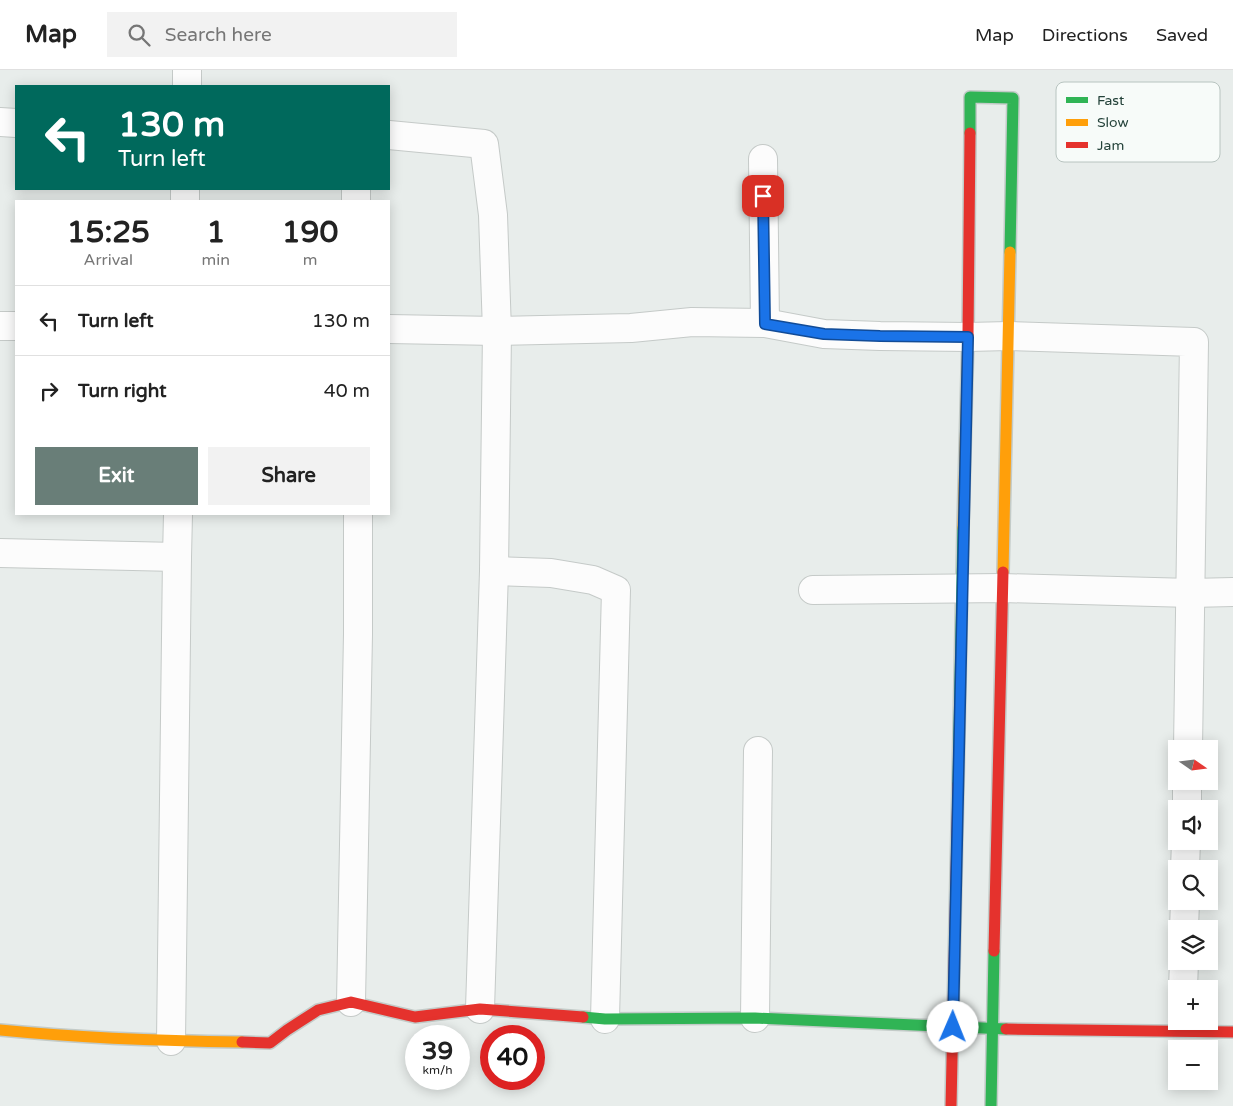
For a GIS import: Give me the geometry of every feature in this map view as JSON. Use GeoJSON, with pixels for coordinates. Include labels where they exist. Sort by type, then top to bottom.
{"type":"FeatureCollection","features":[{"type":"Feature","properties":{"kind":"street"},"geometry":{"type":"LineString","coordinates":[[187,70],[187,85]]}},
{"type":"Feature","properties":{"kind":"street"},"geometry":{"type":"LineString","coordinates":[[951,1106],[968,337],[970,97],[1013,98],[991,1106]]}},
{"type":"Feature","properties":{"kind":"street"},"geometry":{"type":"LineString","coordinates":[[0,122],[15,123]]}},
{"type":"Feature","properties":{"kind":"street"},"geometry":{"type":"LineString","coordinates":[[390,136],[484,144],[493,215],[497,331],[494,571],[480,1009]]}},
{"type":"Feature","properties":{"kind":"street"},"geometry":{"type":"LineString","coordinates":[[763,159],[765,324]]}},
{"type":"Feature","properties":{"kind":"street"},"geometry":{"type":"LineString","coordinates":[[390,329],[497,331],[631,328],[692,322],[765,324],[824,334],[1009,336],[1194,342],[1188,740]]}},
{"type":"Feature","properties":{"kind":"street"},"geometry":{"type":"LineString","coordinates":[[0,326],[15,326]]}},
{"type":"Feature","properties":{"kind":"street"},"geometry":{"type":"LineString","coordinates":[[170,1042],[178,515]]}},
{"type":"Feature","properties":{"kind":"street"},"geometry":{"type":"LineString","coordinates":[[351,1002],[358,634],[358,515]]}},
{"type":"Feature","properties":{"kind":"street"},"geometry":{"type":"LineString","coordinates":[[0,553],[177,557]]}},
{"type":"Feature","properties":{"kind":"street"},"geometry":{"type":"LineString","coordinates":[[494,571],[551,573],[593,580],[616,590],[605,1019]]}},
{"type":"Feature","properties":{"kind":"street"},"geometry":{"type":"LineString","coordinates":[[814,590],[1003,588],[1191,593],[1233,592]]}},
{"type":"Feature","properties":{"kind":"street"},"geometry":{"type":"LineString","coordinates":[[756,1018],[758,751]]}},
{"type":"Feature","properties":{"kind":"street"},"geometry":{"type":"LineString","coordinates":[[0,1030],[170,1042],[270,1043],[318,1010],[351,1002],[415,1017],[480,1009],[605,1019],[756,1018],[992,1029],[1168,1027]]}},
{"type":"Feature","properties":{"kind":"street"},"geometry":{"type":"LineString","coordinates":[[1213,1030],[1233,1032]]}},
{"type":"Feature","properties":{"kind":"traffic: fast"},"geometry":{"type":"LineString","coordinates":[[970,133],[970,97],[1013,98],[1010,252]]}},
{"type":"Feature","properties":{"kind":"traffic: fast"},"geometry":{"type":"LineString","coordinates":[[958,784],[963,528]]}},
{"type":"Feature","properties":{"kind":"traffic: fast"},"geometry":{"type":"LineString","coordinates":[[991,1106],[994,951]]}},
{"type":"Feature","properties":{"kind":"traffic: fast"},"geometry":{"type":"LineString","coordinates":[[583,1017],[605,1019],[755,1018],[1006,1029]]}},
{"type":"Feature","properties":{"kind":"traffic: slow"},"geometry":{"type":"LineString","coordinates":[[1003,572],[1010,252]]}},
{"type":"Feature","properties":{"kind":"traffic: slow"},"geometry":{"type":"LineString","coordinates":[[963,528],[968,335]]}},
{"type":"Feature","properties":{"kind":"traffic: slow"},"geometry":{"type":"LineString","coordinates":[[0,1030],[121,1039],[242,1042]]}},
{"type":"Feature","properties":{"kind":"traffic: jam"},"geometry":{"type":"LineString","coordinates":[[968,335],[970,133]]}},
{"type":"Feature","properties":{"kind":"traffic: jam"},"geometry":{"type":"LineString","coordinates":[[994,951],[1003,572]]}},
{"type":"Feature","properties":{"kind":"traffic: jam"},"geometry":{"type":"LineString","coordinates":[[951,1106],[958,784]]}},
{"type":"Feature","properties":{"kind":"traffic: jam"},"geometry":{"type":"LineString","coordinates":[[242,1042],[270,1043],[318,1010],[351,1002],[415,1017],[480,1009],[583,1017]]}},
{"type":"Feature","properties":{"kind":"traffic: jam"},"geometry":{"type":"LineString","coordinates":[[1006,1029],[1233,1032]]}},
{"type":"Feature","properties":{"kind":"route"},"geometry":{"type":"LineString","coordinates":[[763,196],[765,324],[824,334],[968,337],[953,1027]]}}]}
